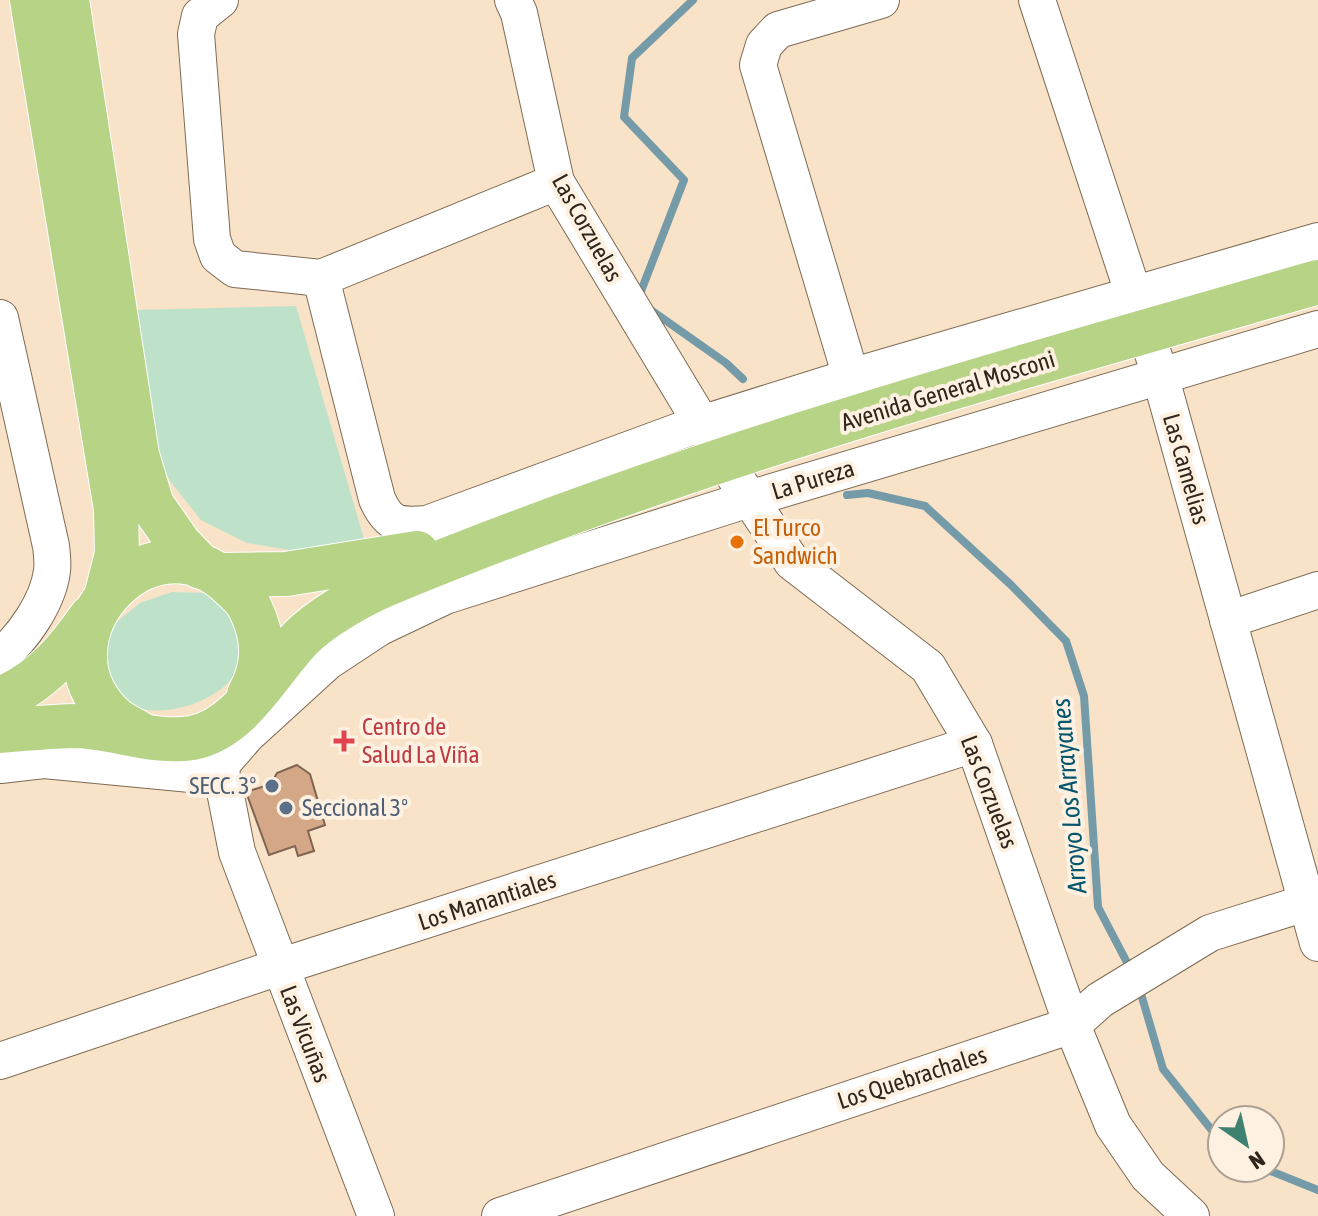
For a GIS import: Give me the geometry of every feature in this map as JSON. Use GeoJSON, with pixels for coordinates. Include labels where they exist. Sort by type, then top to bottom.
{"type":"FeatureCollection","features":[{"type":"Feature","properties":{"kind":"main road"},"geometry":{"type":"LineString","coordinates":[[32,0],[58,57],[137,455],[152,505],[180,545],[248,602],[259,626],[262,651],[258,678],[219,743]]}},
{"type":"Feature","properties":{"kind":"main road"},"geometry":{"type":"LineString","coordinates":[[67,0],[58,57],[116,509],[117,554],[85,642],[87,670],[97,697],[115,719],[152,737]]}},
{"type":"Feature","properties":{"kind":"main road","name":"Avenida General Mosconi"},"geometry":{"type":"LineString","coordinates":[[581,508],[712,441],[1139,313],[1318,282]]}},
{"type":"Feature","properties":{"kind":"main road"},"geometry":{"type":"LineString","coordinates":[[0,699],[42,675],[64,655],[101,602],[127,576],[150,566],[176,563],[210,571],[286,574],[405,556],[581,508]]}},
{"type":"Feature","properties":{"kind":"main road"},"geometry":{"type":"LineString","coordinates":[[219,743],[303,636],[344,607],[381,587],[581,508]]}},
{"type":"Feature","properties":{"kind":"main road"},"geometry":{"type":"LineString","coordinates":[[0,731],[79,726],[219,743]]}},
{"type":"Feature","properties":{"kind":"street"},"geometry":{"type":"LineString","coordinates":[[220,0],[200,16],[196,34],[212,239],[218,256],[235,269],[321,278],[556,182]]}},
{"type":"Feature","properties":{"kind":"street"},"geometry":{"type":"LineString","coordinates":[[851,377],[758,65],[764,45],[778,30],[881,0]]}},
{"type":"Feature","properties":{"kind":"street","name":"Las Camelias"},"geometry":{"type":"LineString","coordinates":[[1037,0],[1160,375],[1228,620],[1304,841],[1318,943]]}},
{"type":"Feature","properties":{"kind":"street","name":"Las Corzuelas"},"geometry":{"type":"LineString","coordinates":[[516,6],[556,182],[712,441],[792,562],[928,667],[974,744],[1072,1025],[1113,1125],[1148,1176],[1191,1216]]}},
{"type":"Feature","properties":{"kind":"street"},"geometry":{"type":"LineString","coordinates":[[321,278],[377,499],[385,517],[402,526],[427,524],[712,441],[851,377],[1139,313],[1318,241]]}},
{"type":"Feature","properties":{"kind":"street"},"geometry":{"type":"LineString","coordinates":[[0,318],[6,377],[51,546],[52,571],[45,594],[10,647]]}},
{"type":"Feature","properties":{"kind":"street","name":"La Pureza"},"geometry":{"type":"LineString","coordinates":[[219,743],[247,735],[317,671],[380,627],[445,596],[749,499],[1318,329]]}},
{"type":"Feature","properties":{"kind":"street"},"geometry":{"type":"LineString","coordinates":[[1228,620],[1318,590]]}},
{"type":"Feature","properties":{"kind":"street"},"geometry":{"type":"LineString","coordinates":[[0,765],[219,743]]}},
{"type":"Feature","properties":{"kind":"street","name":"Las Vicuñas"},"geometry":{"type":"LineString","coordinates":[[219,743],[237,852],[376,1216]]}},
{"type":"Feature","properties":{"kind":"street","name":"Los Manantiales"},"geometry":{"type":"LineString","coordinates":[[0,1061],[279,967],[974,744]]}},
{"type":"Feature","properties":{"kind":"street","name":"Los Quebrachales"},"geometry":{"type":"LineString","coordinates":[[500,1216],[1072,1025],[1100,1000],[1210,933],[1312,901]]}},
{"type":"Feature","properties":{"kind":"green space"},"geometry":{"type":"Polygon","coordinates":[[[296,306],[366,546],[296,551],[247,543],[201,520],[170,481],[150,439],[135,310],[296,306]]]}},
{"type":"Feature","properties":{"kind":"green space"},"geometry":{"type":"Polygon","coordinates":[[[172,592],[208,593],[242,622],[238,667],[228,683],[202,700],[168,710],[137,708],[122,698],[102,671],[113,625],[140,603],[172,592]]]}},
{"type":"Feature","properties":{"kind":"building","name":"Seccional 3º"},"geometry":{"type":"Polygon","coordinates":[[[297,765],[310,774],[325,825],[308,831],[314,851],[298,856],[295,846],[269,855],[246,792],[271,784],[277,773],[297,765]]]}},
{"type":"Feature","properties":{"kind":"waterway","name":"Arroyo Los Arrayanes"},"geometry":{"type":"LineString","coordinates":[[638,299],[684,180],[624,117],[632,58],[693,0]]}},
{"type":"Feature","properties":{"kind":"waterway","name":"Arroyo Los Arrayanes"},"geometry":{"type":"LineString","coordinates":[[648,308],[726,363],[743,379]]}},
{"type":"Feature","properties":{"kind":"waterway","name":"Arroyo Los Arrayanes"},"geometry":{"type":"LineString","coordinates":[[847,495],[868,493],[925,506],[1010,584],[1066,641],[1084,696],[1098,907],[1132,972]]}},
{"type":"Feature","properties":{"kind":"waterway","name":"Arroyo Los Arrayanes"},"geometry":{"type":"LineString","coordinates":[[1139,987],[1163,1069],[1206,1123]]}},
{"type":"Feature","properties":{"kind":"waterway","name":"Arroyo Los Arrayanes"},"geometry":{"type":"LineString","coordinates":[[1286,1177],[1318,1190]]}},
{"type":"Feature","properties":{"kind":"place","name":"El Turco Sandwich"},"geometry":{"type":"Point","coordinates":[737,542]}},
{"type":"Feature","properties":{"kind":"place","name":"Centro de Salud La Viña"},"geometry":{"type":"Point","coordinates":[344,741]}},
{"type":"Feature","properties":{"kind":"place","name":"SECC. 3º"},"geometry":{"type":"Point","coordinates":[272,786]}},
{"type":"Feature","properties":{"kind":"place","name":"Seccional 3º"},"geometry":{"type":"Point","coordinates":[286,808]}}]}
